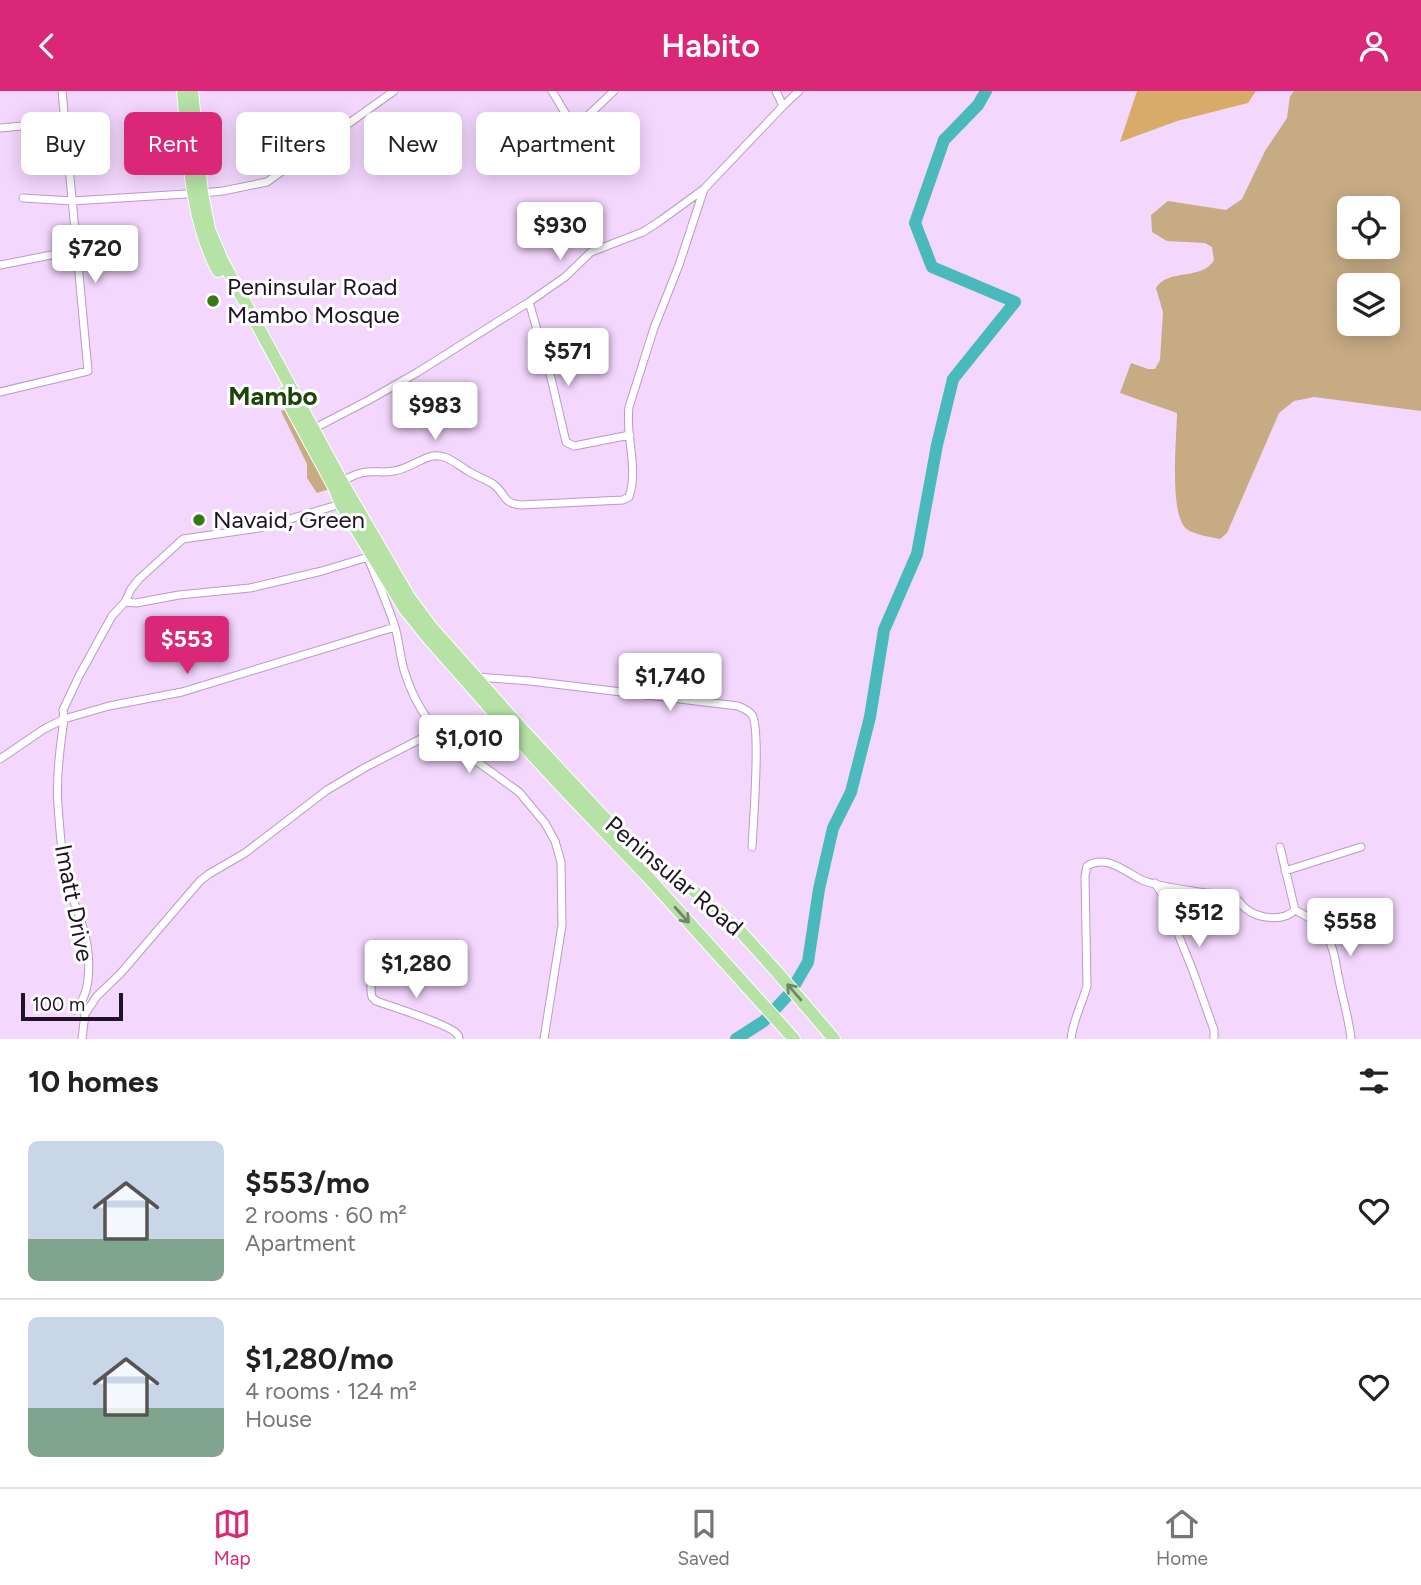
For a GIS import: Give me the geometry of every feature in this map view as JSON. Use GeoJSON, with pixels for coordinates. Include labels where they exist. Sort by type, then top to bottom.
{"type":"FeatureCollection","features":[{"type":"Feature","properties":{"kind":"main road","name":"Peninsular Road"},"geometry":{"type":"LineString","coordinates":[[183,91],[198,193],[209,229],[256,334],[341,504],[368,536],[432,628],[592,805],[629,843],[670,872],[741,932],[834,1039]]}},
{"type":"Feature","properties":{"kind":"main road","name":"Peninsular Road"},"geometry":{"type":"LineString","coordinates":[[192,91],[198,193]]}},
{"type":"Feature","properties":{"kind":"main road","name":"Peninsular Road"},"geometry":{"type":"LineString","coordinates":[[256,334],[342,481],[404,608],[560,785],[792,1037]]}},
{"type":"Feature","properties":{"kind":"street"},"geometry":{"type":"LineString","coordinates":[[62,91],[64,112]]}},
{"type":"Feature","properties":{"kind":"street"},"geometry":{"type":"LineString","coordinates":[[23,198],[72,201],[198,193],[267,182],[394,91]]}},
{"type":"Feature","properties":{"kind":"street"},"geometry":{"type":"LineString","coordinates":[[552,91],[567,118],[573,126],[578,126],[614,91]]}},
{"type":"Feature","properties":{"kind":"street"},"geometry":{"type":"LineString","coordinates":[[776,91],[783,106]]}},
{"type":"Feature","properties":{"kind":"street"},"geometry":{"type":"LineString","coordinates":[[313,429],[369,400],[529,302],[565,277],[591,252],[643,232],[704,190],[799,91]]}},
{"type":"Feature","properties":{"kind":"street"},"geometry":{"type":"LineString","coordinates":[[0,128],[21,126]]}},
{"type":"Feature","properties":{"kind":"street"},"geometry":{"type":"LineString","coordinates":[[0,392],[89,371],[70,175]]}},
{"type":"Feature","properties":{"kind":"street"},"geometry":{"type":"LineString","coordinates":[[342,481],[369,471],[381,473],[403,469],[428,457],[438,456],[457,462],[492,484],[501,491],[506,501],[514,505],[623,500],[629,497],[633,458],[628,420],[634,388],[704,190]]}},
{"type":"Feature","properties":{"kind":"street"},"geometry":{"type":"LineString","coordinates":[[0,265],[77,250]]}},
{"type":"Feature","properties":{"kind":"street"},"geometry":{"type":"LineString","coordinates":[[529,302],[566,442],[574,446],[630,435]]}},
{"type":"Feature","properties":{"kind":"street","name":"Imatt Drive"},"geometry":{"type":"LineString","coordinates":[[74,1010],[80,1005],[87,985],[88,952],[84,929],[70,894],[65,871],[57,779],[64,719],[62,710],[79,676],[112,616],[131,589],[183,539],[259,527],[341,504]]}},
{"type":"Feature","properties":{"kind":"street"},"geometry":{"type":"LineString","coordinates":[[368,536],[363,545],[395,627],[404,671],[426,719],[436,731],[519,792],[545,823],[555,841],[561,863],[562,925],[544,1039]]}},
{"type":"Feature","properties":{"kind":"street"},"geometry":{"type":"LineString","coordinates":[[125,601],[136,603],[179,595],[250,588],[368,558]]}},
{"type":"Feature","properties":{"kind":"street"},"geometry":{"type":"LineString","coordinates":[[0,759],[44,729],[64,719],[110,706],[182,692],[395,627]]}},
{"type":"Feature","properties":{"kind":"street"},"geometry":{"type":"LineString","coordinates":[[476,677],[738,706],[751,713],[755,746],[752,847]]}},
{"type":"Feature","properties":{"kind":"street"},"geometry":{"type":"LineString","coordinates":[[82,1039],[85,1014],[97,996],[120,974],[200,881],[244,853],[327,790],[436,731]]}},
{"type":"Feature","properties":{"kind":"street"},"geometry":{"type":"LineString","coordinates":[[1285,871],[1361,847]]}},
{"type":"Feature","properties":{"kind":"street"},"geometry":{"type":"LineString","coordinates":[[1280,848],[1296,910],[1317,923],[1330,940],[1351,1039]]}},
{"type":"Feature","properties":{"kind":"street"},"geometry":{"type":"LineString","coordinates":[[1071,1039],[1073,1024],[1083,1003],[1087,986],[1085,876],[1087,866],[1095,861],[1112,863],[1143,880],[1190,891],[1235,897],[1245,908],[1268,917],[1281,918],[1296,910]]}},
{"type":"Feature","properties":{"kind":"street"},"geometry":{"type":"LineString","coordinates":[[1155,883],[1193,971],[1214,1030],[1214,1039]]}},
{"type":"Feature","properties":{"kind":"street"},"geometry":{"type":"LineString","coordinates":[[393,949],[379,963],[373,974],[370,983],[372,997],[376,1001],[454,1031],[459,1039]]}},
{"type":"Feature","properties":{"kind":"shaded area"},"geometry":{"type":"Polygon","coordinates":[[[1137,91],[1256,91],[1248,103],[1177,121],[1120,142],[1137,91]]]}},
{"type":"Feature","properties":{"kind":"shaded area"},"geometry":{"type":"Polygon","coordinates":[[[1294,91],[1421,91],[1421,411],[1314,397],[1294,401],[1279,413],[1227,533],[1220,539],[1192,532],[1182,522],[1176,494],[1177,413],[1120,393],[1131,363],[1155,369],[1160,360],[1163,312],[1156,288],[1168,278],[1202,270],[1214,260],[1212,247],[1205,243],[1167,241],[1152,232],[1151,215],[1168,201],[1226,210],[1242,199],[1265,151],[1287,118],[1290,96],[1294,91]]]}},
{"type":"Feature","properties":{"kind":"shaded area"},"geometry":{"type":"Polygon","coordinates":[[[292,407],[335,487],[317,493],[307,478],[307,464],[281,411],[292,407]]]}},
{"type":"Feature","properties":{"kind":"waterway"},"geometry":{"type":"LineString","coordinates":[[736,1039],[764,1021],[790,993],[808,962],[819,889],[833,828],[851,792],[870,717],[884,630],[917,554],[937,445],[953,379],[1015,302],[932,267],[915,223],[944,140],[978,105],[986,91]]}},
{"type":"Feature","properties":{"kind":"place","name":"Peninsular Road Mambo Mosque"},"geometry":{"type":"Point","coordinates":[213,301]}},
{"type":"Feature","properties":{"kind":"place","name":"Navaid, Green"},"geometry":{"type":"Point","coordinates":[199,520]}},
{"type":"Feature","properties":{"kind":"district","name":"Mambo"},"geometry":{"type":"Point","coordinates":[273,396]}}]}
